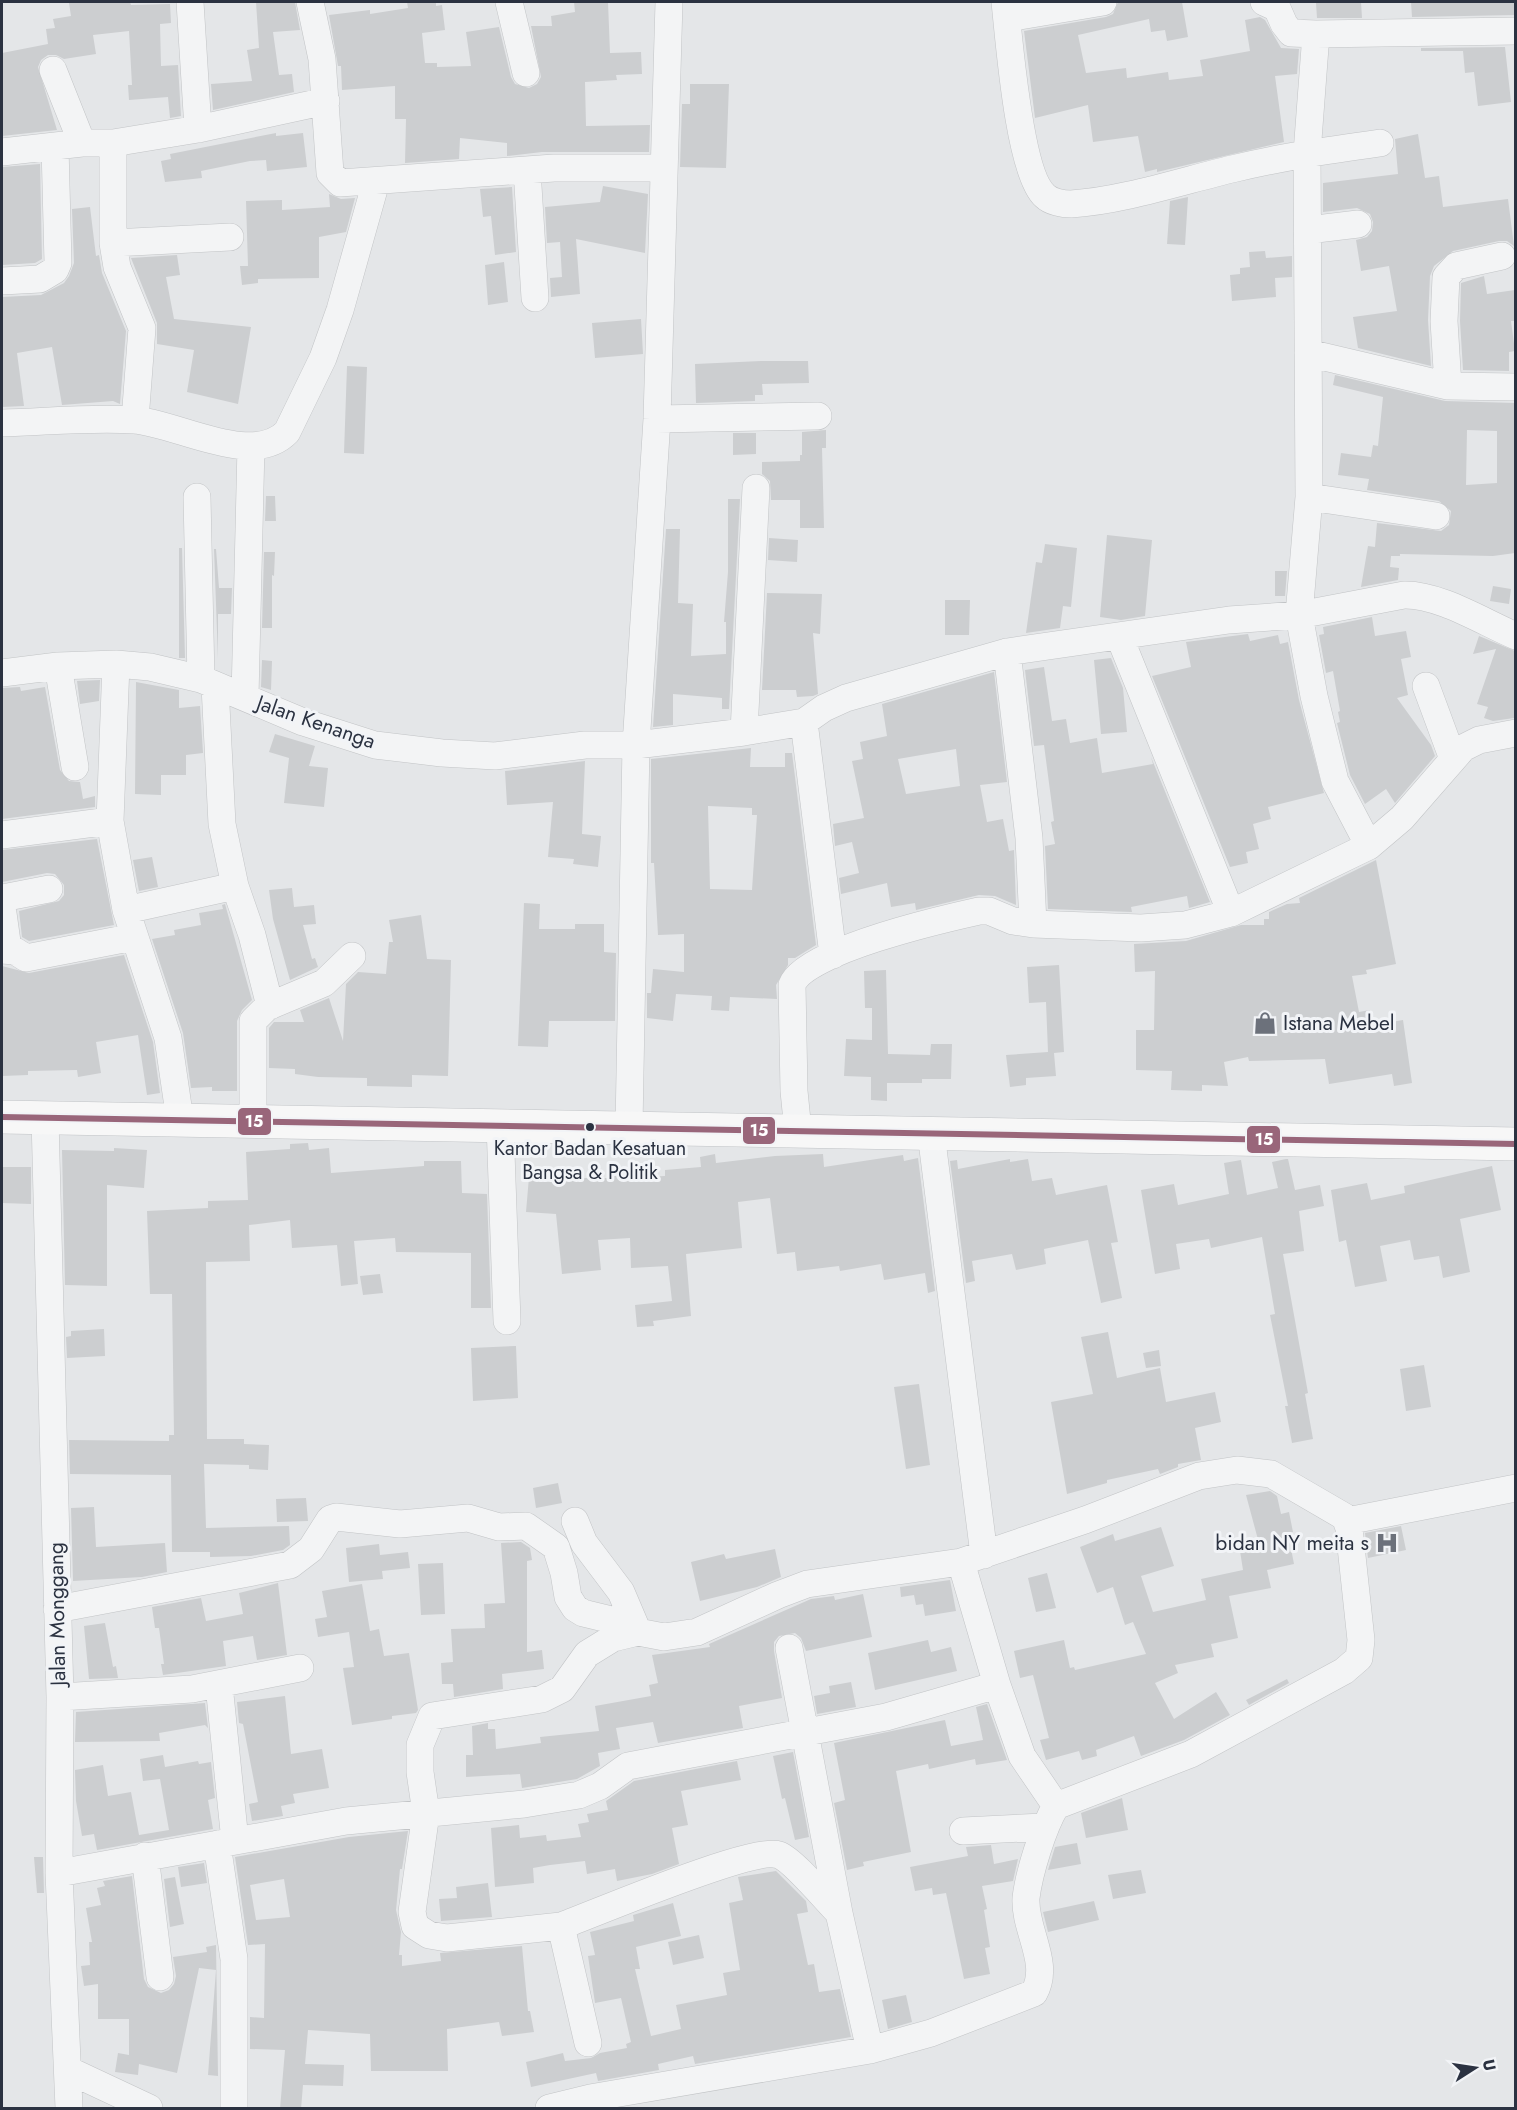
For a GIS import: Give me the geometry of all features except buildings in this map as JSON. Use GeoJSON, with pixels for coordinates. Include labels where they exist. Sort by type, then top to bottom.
{"type":"FeatureCollection","features":[{"type":"Feature","properties":{"kind":"main road"},"geometry":{"type":"LineString","coordinates":[[2,1117],[500,1124],[629,1117],[798,1131],[1515,1144]]}},
{"type":"Feature","properties":{"kind":"street"},"geometry":{"type":"LineString","coordinates":[[190,2],[198,129]]}},
{"type":"Feature","properties":{"kind":"street"},"geometry":{"type":"LineString","coordinates":[[310,2],[322,59],[330,173],[340,183],[527,170],[664,168]]}},
{"type":"Feature","properties":{"kind":"street"},"geometry":{"type":"LineString","coordinates":[[509,2],[526,73]]}},
{"type":"Feature","properties":{"kind":"street"},"geometry":{"type":"LineString","coordinates":[[629,1117],[632,1067],[636,745],[657,418],[669,2]]}},
{"type":"Feature","properties":{"kind":"street"},"geometry":{"type":"LineString","coordinates":[[1103,2],[1006,10],[1017,103],[1032,176],[1046,198],[1069,204],[1106,198],[1307,153],[1380,142]]}},
{"type":"Feature","properties":{"kind":"street"},"geometry":{"type":"LineString","coordinates":[[1264,2],[1277,8],[1291,33],[1515,31]]}},
{"type":"Feature","properties":{"kind":"street"},"geometry":{"type":"LineString","coordinates":[[1316,34],[1307,153],[1309,497],[1299,615],[1316,707],[1332,771],[1343,801],[1369,846]]}},
{"type":"Feature","properties":{"kind":"street"},"geometry":{"type":"LineString","coordinates":[[53,70],[82,142]]}},
{"type":"Feature","properties":{"kind":"street"},"geometry":{"type":"LineString","coordinates":[[2,152],[82,142],[113,143],[198,129],[326,101]]}},
{"type":"Feature","properties":{"kind":"street"},"geometry":{"type":"LineString","coordinates":[[113,143],[113,243],[117,267],[142,328],[135,420]]}},
{"type":"Feature","properties":{"kind":"street"},"geometry":{"type":"LineString","coordinates":[[2,281],[40,279],[55,270],[58,263],[55,146]]}},
{"type":"Feature","properties":{"kind":"street"},"geometry":{"type":"LineString","coordinates":[[527,170],[535,298]]}},
{"type":"Feature","properties":{"kind":"street"},"geometry":{"type":"LineString","coordinates":[[2,423],[135,420],[240,446],[270,444],[287,432],[323,358],[340,310],[376,182]]}},
{"type":"Feature","properties":{"kind":"street"},"geometry":{"type":"LineString","coordinates":[[1308,230],[1358,224]]}},
{"type":"Feature","properties":{"kind":"street"},"geometry":{"type":"LineString","coordinates":[[113,243],[230,237]]}},
{"type":"Feature","properties":{"kind":"street"},"geometry":{"type":"LineString","coordinates":[[1448,386],[1444,321],[1446,277],[1456,266],[1502,256]]}},
{"type":"Feature","properties":{"kind":"street"},"geometry":{"type":"LineString","coordinates":[[1308,353],[1448,386],[1515,387]]}},
{"type":"Feature","properties":{"kind":"street"},"geometry":{"type":"LineString","coordinates":[[657,418],[818,416]]}},
{"type":"Feature","properties":{"kind":"street"},"geometry":{"type":"LineString","coordinates":[[245,697],[251,446]]}},
{"type":"Feature","properties":{"kind":"street"},"geometry":{"type":"LineString","coordinates":[[744,732],[756,488]]}},
{"type":"Feature","properties":{"kind":"street"},"geometry":{"type":"LineString","coordinates":[[197,497],[208,682],[222,824],[235,886],[252,935],[270,1006]]}},
{"type":"Feature","properties":{"kind":"street"},"geometry":{"type":"LineString","coordinates":[[1309,497],[1436,516]]}},
{"type":"Feature","properties":{"kind":"street"},"geometry":{"type":"LineString","coordinates":[[833,955],[804,722],[824,708],[846,698],[1007,652],[1120,638],[1229,620],[1299,615],[1417,595],[1433,599],[1515,636]]}},
{"type":"Feature","properties":{"kind":"street"},"geometry":{"type":"LineString","coordinates":[[1120,638],[1231,913]]}},
{"type":"Feature","properties":{"kind":"street"},"geometry":{"type":"LineString","coordinates":[[1007,652],[1029,838],[1033,924]]}},
{"type":"Feature","properties":{"kind":"street"},"geometry":{"type":"LineString","coordinates":[[116,664],[110,821],[126,910],[168,1038],[180,1120]]}},
{"type":"Feature","properties":{"kind":"street","name":"Jalan Kenanga"},"geometry":{"type":"LineString","coordinates":[[2,673],[58,666],[116,664],[150,667],[208,682],[303,722],[375,745],[442,753],[495,756],[585,745],[636,745],[804,722]]}},
{"type":"Feature","properties":{"kind":"street"},"geometry":{"type":"LineString","coordinates":[[58,666],[75,767]]}},
{"type":"Feature","properties":{"kind":"street"},"geometry":{"type":"LineString","coordinates":[[1426,686],[1453,759]]}},
{"type":"Feature","properties":{"kind":"street"},"geometry":{"type":"LineString","coordinates":[[798,1131],[794,1091],[792,986],[794,978],[801,972],[833,955],[902,929],[979,911],[1033,924],[1141,928],[1185,925],[1231,913],[1369,846],[1402,819],[1463,748],[1479,740],[1515,733]]}},
{"type":"Feature","properties":{"kind":"street"},"geometry":{"type":"LineString","coordinates":[[2,835],[110,821]]}},
{"type":"Feature","properties":{"kind":"street"},"geometry":{"type":"LineString","coordinates":[[126,910],[235,886]]}},
{"type":"Feature","properties":{"kind":"street"},"geometry":{"type":"LineString","coordinates":[[2,898],[50,889]]}},
{"type":"Feature","properties":{"kind":"street"},"geometry":{"type":"LineString","coordinates":[[2,906],[5,950],[26,958],[134,937]]}},
{"type":"Feature","properties":{"kind":"street"},"geometry":{"type":"LineString","coordinates":[[253,1121],[253,1021],[258,1013],[270,1006],[324,983],[352,956]]}},
{"type":"Feature","properties":{"kind":"street","name":"Jalan Monggang"},"geometry":{"type":"LineString","coordinates":[[45,1118],[60,1696],[59,1873],[69,2109]]}},
{"type":"Feature","properties":{"kind":"street"},"geometry":{"type":"LineString","coordinates":[[500,1124],[507,1321]]}},
{"type":"Feature","properties":{"kind":"street"},"geometry":{"type":"LineString","coordinates":[[549,2109],[613,2094],[870,2050],[931,2033],[1034,1993],[1040,1983],[1038,1959],[1026,1900],[1050,1816],[1019,1750],[997,1685],[973,1559],[931,1133]]}},
{"type":"Feature","properties":{"kind":"street"},"geometry":{"type":"LineString","coordinates":[[57,1609],[290,1565],[311,1549],[332,1517],[400,1524],[468,1518],[499,1527],[522,1525],[539,1533],[556,1547],[568,1597],[575,1608],[583,1613],[616,1621],[652,1636],[677,1636],[697,1632],[770,1598],[807,1584],[973,1559],[1085,1520],[1199,1476],[1237,1470],[1271,1474],[1337,1510],[1347,1521],[1361,1647],[1356,1662],[1191,1754],[1050,1816],[963,1831]]}},
{"type":"Feature","properties":{"kind":"street"},"geometry":{"type":"LineString","coordinates":[[1347,1521],[1515,1488]]}},
{"type":"Feature","properties":{"kind":"street"},"geometry":{"type":"LineString","coordinates":[[575,1521],[590,1552],[621,1592],[638,1632]]}},
{"type":"Feature","properties":{"kind":"street"},"geometry":{"type":"LineString","coordinates":[[638,1632],[613,1638],[587,1653],[562,1689],[542,1699],[432,1716],[420,1745],[420,1772],[426,1814],[412,1912],[416,1926],[421,1932],[439,1937],[457,1938],[561,1926],[723,1866],[767,1854],[786,1859],[839,1913]]}},
{"type":"Feature","properties":{"kind":"street"},"geometry":{"type":"LineString","coordinates":[[789,1648],[839,1913],[870,2050]]}},
{"type":"Feature","properties":{"kind":"street"},"geometry":{"type":"LineString","coordinates":[[60,1696],[131,1695],[219,1686],[300,1668]]}},
{"type":"Feature","properties":{"kind":"street"},"geometry":{"type":"LineString","coordinates":[[59,1873],[346,1821],[524,1804],[579,1795],[600,1786],[628,1766],[886,1717],[997,1685]]}},
{"type":"Feature","properties":{"kind":"street"},"geometry":{"type":"LineString","coordinates":[[219,1686],[234,1959],[234,2109]]}},
{"type":"Feature","properties":{"kind":"street"},"geometry":{"type":"LineString","coordinates":[[145,1856],[160,1977]]}},
{"type":"Feature","properties":{"kind":"street"},"geometry":{"type":"LineString","coordinates":[[561,1926],[588,2043]]}},
{"type":"Feature","properties":{"kind":"street"},"geometry":{"type":"LineString","coordinates":[[68,2070],[149,2109]]}},
{"type":"Feature","properties":{"kind":"transit line","name":"15"},"geometry":{"type":"LineString","coordinates":[[2,1117],[1516,1144]]}},
{"type":"Feature","properties":{"kind":"place","name":"Istana Mebel"},"geometry":{"type":"Point","coordinates":[1265,1023]}},
{"type":"Feature","properties":{"kind":"place","name":"Kantor Badan Kesatuan Bangsa & Politik"},"geometry":{"type":"Point","coordinates":[590,1127]}},
{"type":"Feature","properties":{"kind":"place","name":"bidan NY meita s"},"geometry":{"type":"Point","coordinates":[1387,1543]}}]}
